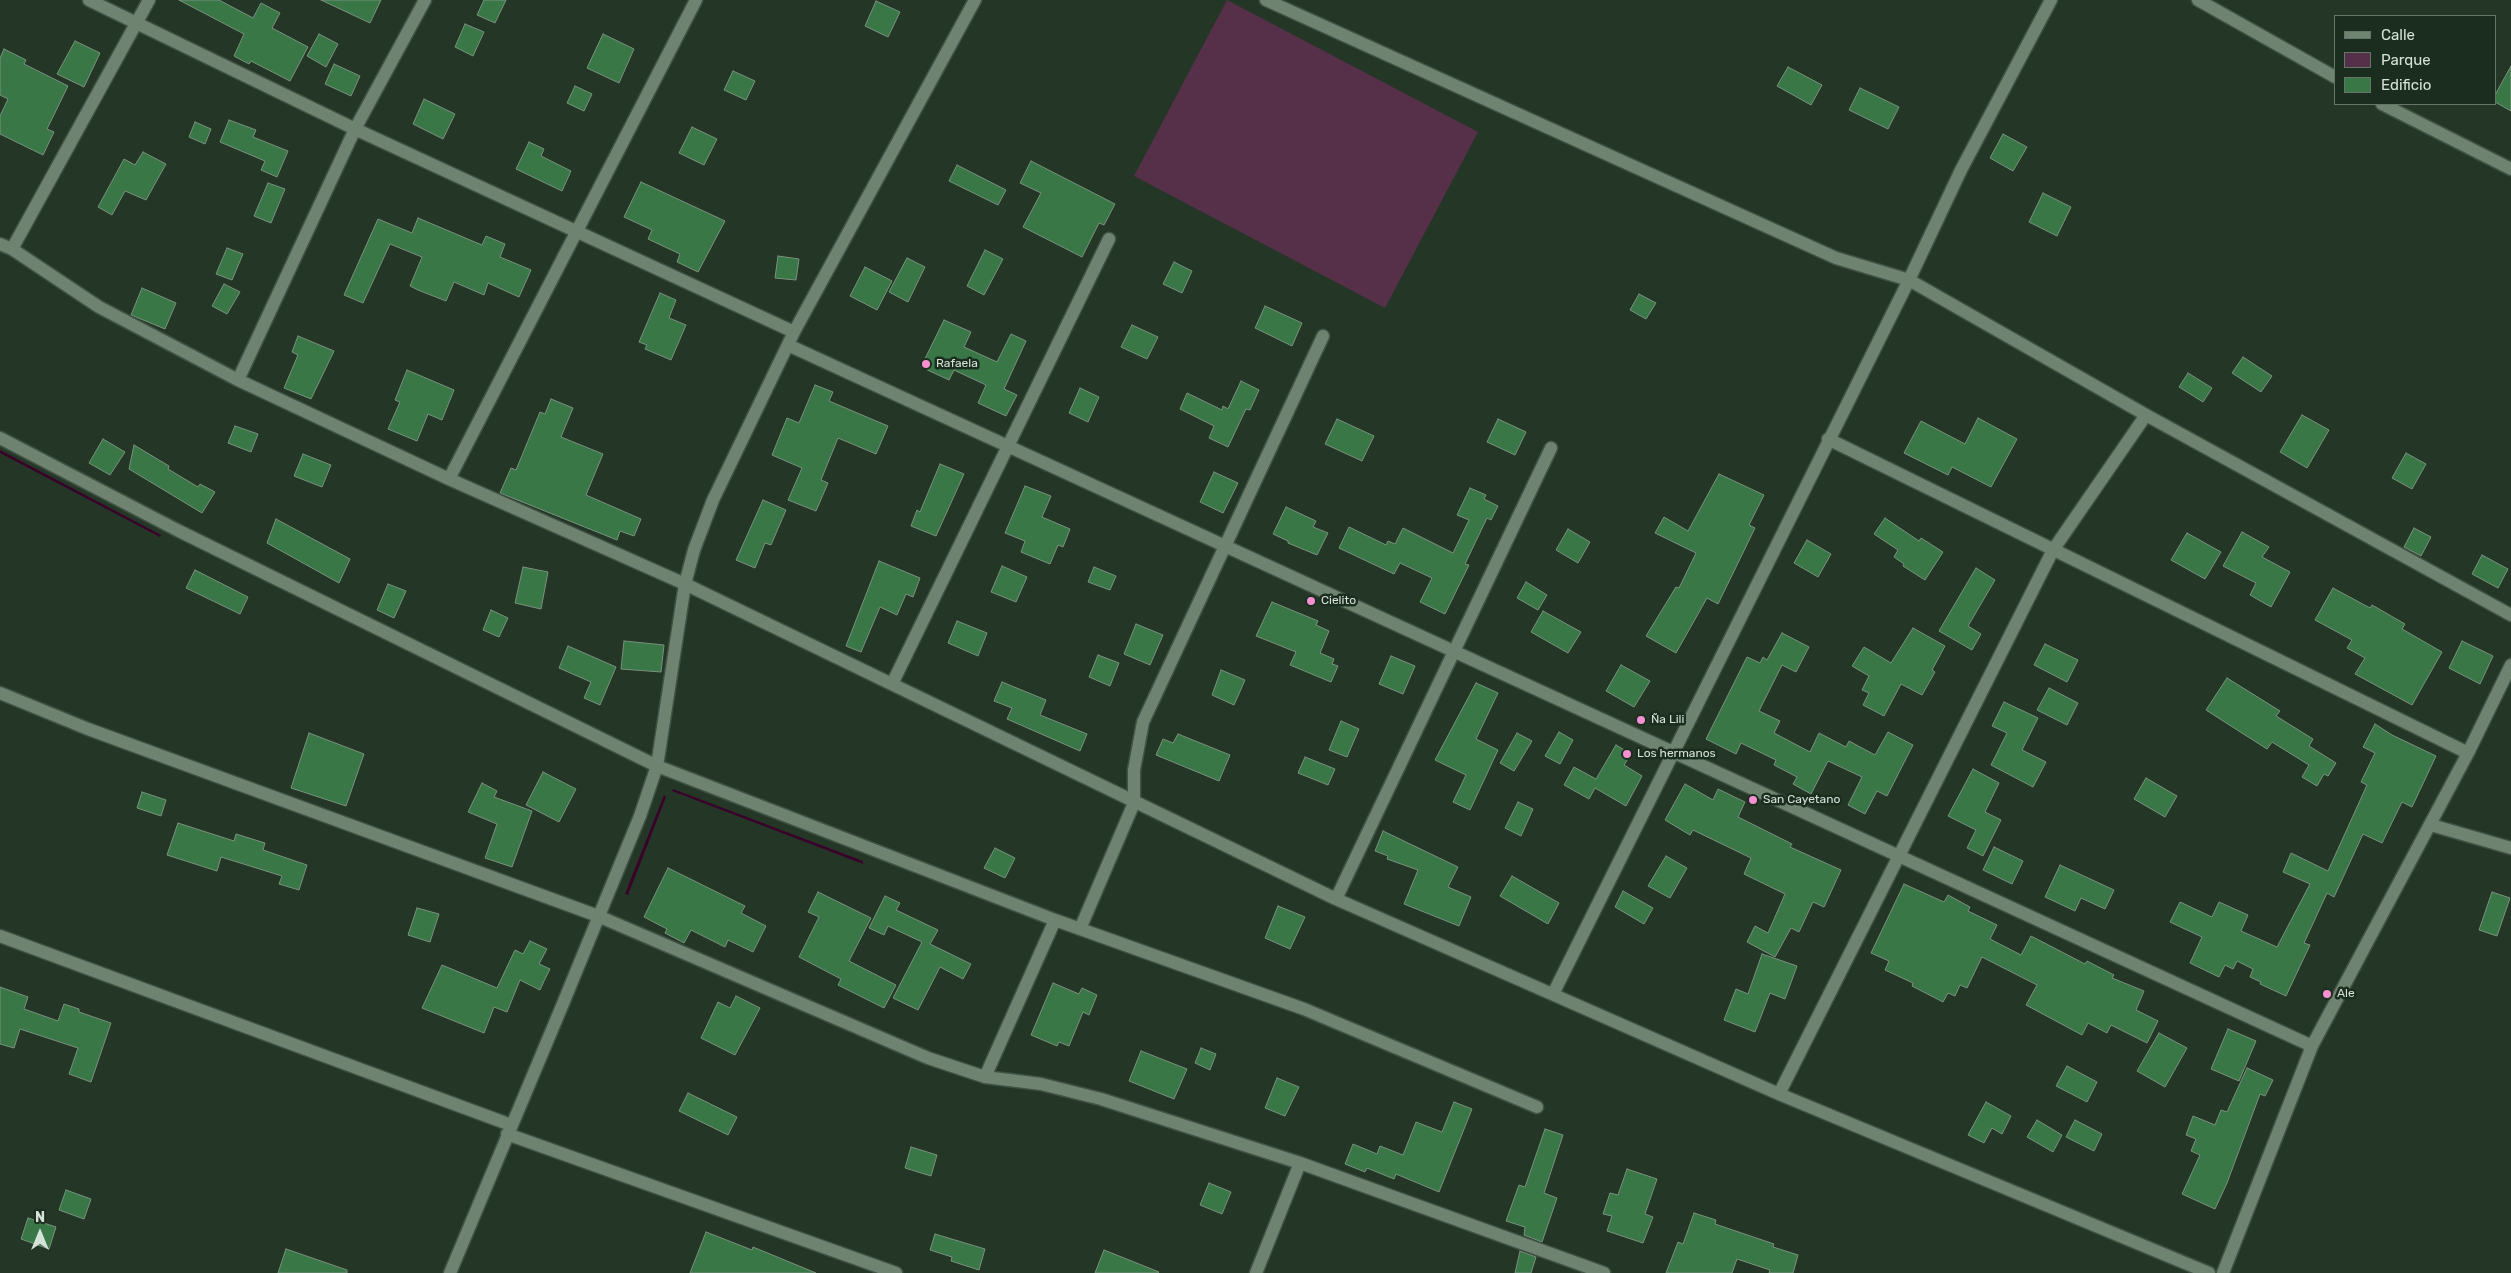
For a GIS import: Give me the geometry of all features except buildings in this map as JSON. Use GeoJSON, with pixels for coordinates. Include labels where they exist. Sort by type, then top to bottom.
{"type":"FeatureCollection","features":[{"type":"Feature","properties":{"kind":"street"},"geometry":{"type":"LineString","coordinates":[[89,0],[355,129],[794,332]]}},
{"type":"Feature","properties":{"kind":"street"},"geometry":{"type":"LineString","coordinates":[[12,249],[149,0]]}},
{"type":"Feature","properties":{"kind":"street"},"geometry":{"type":"LineString","coordinates":[[238,380],[355,129],[425,0]]}},
{"type":"Feature","properties":{"kind":"street"},"geometry":{"type":"LineString","coordinates":[[449,479],[696,0]]}},
{"type":"Feature","properties":{"kind":"street"},"geometry":{"type":"LineString","coordinates":[[450,1273],[640,816],[657,766],[685,584],[694,550],[712,500],[794,332],[975,0]]}},
{"type":"Feature","properties":{"kind":"street"},"geometry":{"type":"LineString","coordinates":[[1266,0],[1836,258],[1909,280],[2146,415],[2511,615]]}},
{"type":"Feature","properties":{"kind":"street"},"geometry":{"type":"LineString","coordinates":[[1553,994],[1828,439],[1909,280],[1961,170],[2051,0]]}},
{"type":"Feature","properties":{"kind":"street"},"geometry":{"type":"LineString","coordinates":[[2198,0],[2334,76]]}},
{"type":"Feature","properties":{"kind":"street"},"geometry":{"type":"LineString","coordinates":[[2384,105],[2511,169]]}},
{"type":"Feature","properties":{"kind":"street"},"geometry":{"type":"LineString","coordinates":[[892,684],[1109,239]]}},
{"type":"Feature","properties":{"kind":"street"},"geometry":{"type":"LineString","coordinates":[[0,244],[12,249],[99,307],[238,380],[449,479],[685,584],[1134,803],[1336,899],[1780,1094],[2209,1273]]}},
{"type":"Feature","properties":{"kind":"street"},"geometry":{"type":"LineString","coordinates":[[1080,929],[1134,803],[1134,770],[1144,722],[1323,336]]}},
{"type":"Feature","properties":{"kind":"street"},"geometry":{"type":"LineString","coordinates":[[788,345],[2312,1046]]}},
{"type":"Feature","properties":{"kind":"street"},"geometry":{"type":"LineString","coordinates":[[1780,1094],[2052,550],[2146,415]]}},
{"type":"Feature","properties":{"kind":"street"},"geometry":{"type":"LineString","coordinates":[[0,438],[179,531],[657,766],[1055,920],[1304,1009],[1537,1107]]}},
{"type":"Feature","properties":{"kind":"street"},"geometry":{"type":"LineString","coordinates":[[1828,439],[2468,753]]}},
{"type":"Feature","properties":{"kind":"street"},"geometry":{"type":"LineString","coordinates":[[1336,899],[1551,448]]}},
{"type":"Feature","properties":{"kind":"street"},"geometry":{"type":"LineString","coordinates":[[2223,1273],[2312,1046],[2468,753],[2511,664]]}},
{"type":"Feature","properties":{"kind":"street"},"geometry":{"type":"LineString","coordinates":[[0,693],[98,732],[598,916],[928,1058],[985,1077],[1042,1084],[1101,1099],[1300,1163],[1604,1273]]}},
{"type":"Feature","properties":{"kind":"street"},"geometry":{"type":"LineString","coordinates":[[2430,825],[2511,848]]}},
{"type":"Feature","properties":{"kind":"street"},"geometry":{"type":"LineString","coordinates":[[985,1077],[1055,920]]}},
{"type":"Feature","properties":{"kind":"street"},"geometry":{"type":"LineString","coordinates":[[0,936],[509,1130],[896,1273]]}},
{"type":"Feature","properties":{"kind":"street"},"geometry":{"type":"LineString","coordinates":[[1256,1273],[1300,1163]]}},
{"type":"Feature","properties":{"kind":"green space"},"geometry":{"type":"Polygon","coordinates":[[[1227,0],[1478,132],[1385,308],[1134,176],[1227,0]]]}},
{"type":"Feature","properties":{"kind":"shaded area"},"geometry":{"type":"Polygon","coordinates":[[[0,450],[161,535],[160,537],[0,453],[0,450]]]}},
{"type":"Feature","properties":{"kind":"shaded area"},"geometry":{"type":"Polygon","coordinates":[[[673,789],[863,861],[863,864],[672,791],[673,789]]]}},
{"type":"Feature","properties":{"kind":"shaded area"},"geometry":{"type":"Polygon","coordinates":[[[664,795],[666,797],[628,895],[625,894],[664,795]]]}},
{"type":"Feature","properties":{"kind":"place","name":"Rafaela"},"geometry":{"type":"Point","coordinates":[926,364]}},
{"type":"Feature","properties":{"kind":"place","name":"Cielito"},"geometry":{"type":"Point","coordinates":[1311,601]}},
{"type":"Feature","properties":{"kind":"place","name":"Ña Lili"},"geometry":{"type":"Point","coordinates":[1641,720]}},
{"type":"Feature","properties":{"kind":"place","name":"Los hermanos"},"geometry":{"type":"Point","coordinates":[1627,754]}},
{"type":"Feature","properties":{"kind":"place","name":"San Cayetano"},"geometry":{"type":"Point","coordinates":[1753,800]}},
{"type":"Feature","properties":{"kind":"place","name":"Ale"},"geometry":{"type":"Point","coordinates":[2327,994]}}]}
